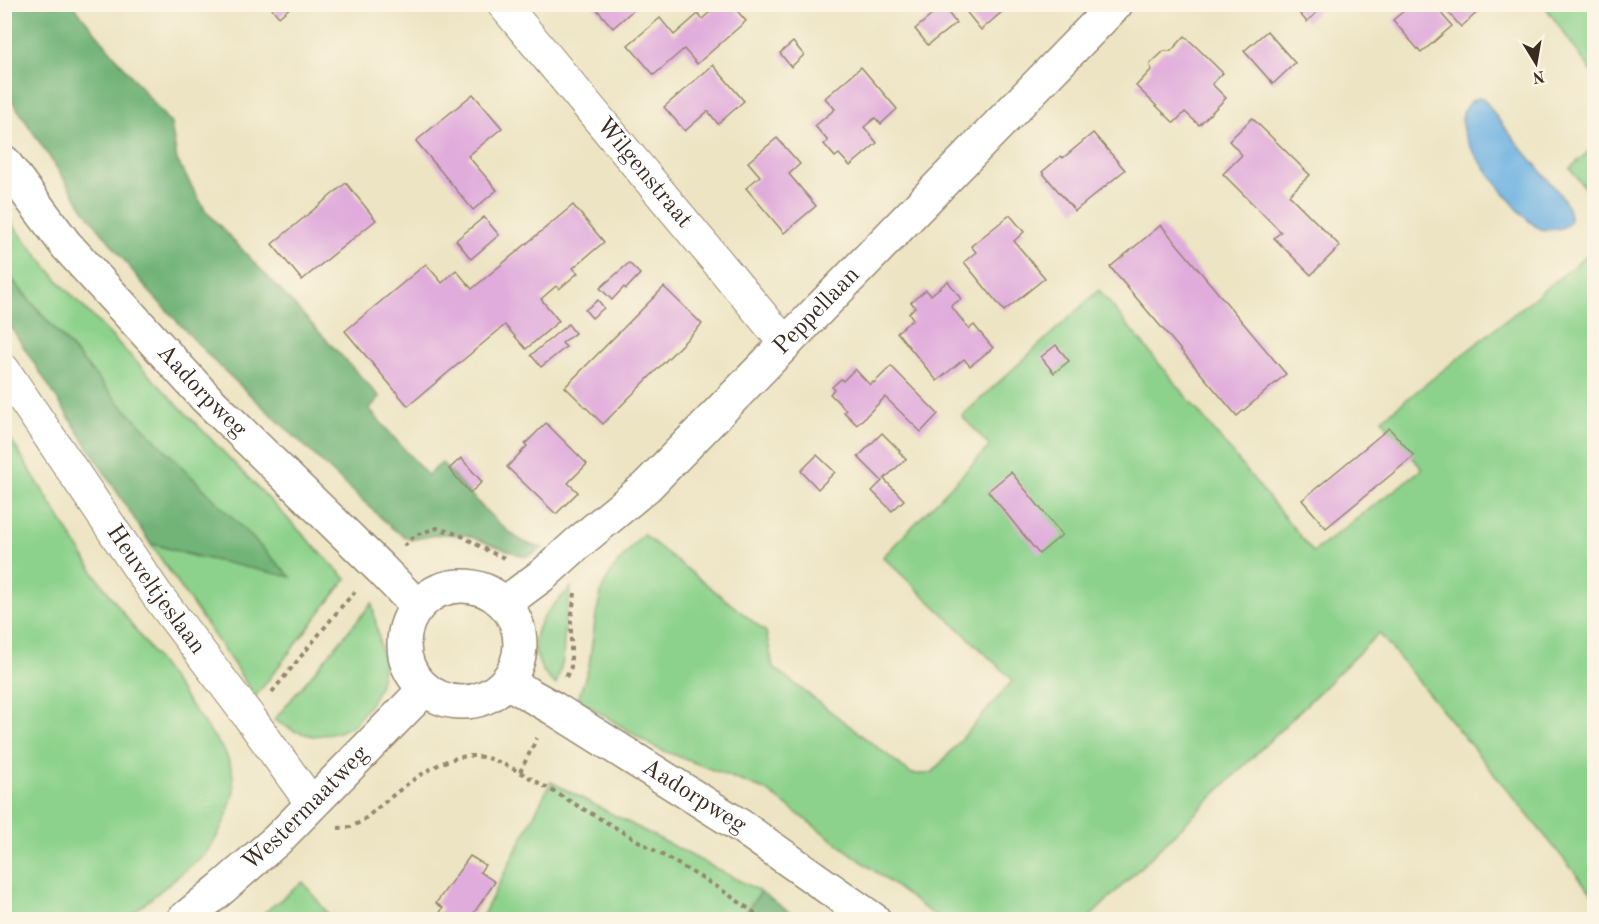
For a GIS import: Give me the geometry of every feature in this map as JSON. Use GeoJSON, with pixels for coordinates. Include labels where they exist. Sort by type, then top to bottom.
{"type":"FeatureCollection","features":[{"type":"Feature","properties":{"kind":"main road","name":"Peppellaan"},"geometry":{"type":"LineString","coordinates":[[505,603],[544,574],[647,486],[1107,8]]}},
{"type":"Feature","properties":{"kind":"main road","name":"Aadorpweg"},"geometry":{"type":"LineString","coordinates":[[4,162],[66,245],[206,398],[417,606]]}},
{"type":"Feature","properties":{"kind":"main road"},"geometry":{"type":"LineString","coordinates":[[460,585],[485,590],[505,603],[519,628],[520,657],[507,682],[489,696],[467,703],[444,701],[424,690],[406,664],[403,633],[417,606],[436,591],[460,585]]}},
{"type":"Feature","properties":{"kind":"main road","name":"Aadorpweg"},"geometry":{"type":"LineString","coordinates":[[507,682],[553,708],[742,826],[873,920]]}},
{"type":"Feature","properties":{"kind":"main road","name":"Westermaatweg"},"geometry":{"type":"LineString","coordinates":[[183,920],[277,840],[424,690]]}},
{"type":"Feature","properties":{"kind":"street","name":"Wilgenstraat"},"geometry":{"type":"LineString","coordinates":[[503,4],[785,344]]}},
{"type":"Feature","properties":{"kind":"street","name":"Heuveltjeslaan"},"geometry":{"type":"LineString","coordinates":[[4,370],[157,595],[312,804]]}},
{"type":"Feature","properties":{"kind":"path"},"geometry":{"type":"LineString","coordinates":[[250,718],[342,606],[415,535],[437,528],[460,535],[490,552],[544,574]]}},
{"type":"Feature","properties":{"kind":"path"},"geometry":{"type":"LineString","coordinates":[[520,772],[571,667],[571,620],[577,544]]}},
{"type":"Feature","properties":{"kind":"path"},"geometry":{"type":"LineString","coordinates":[[312,804],[326,824],[331,827],[351,827],[428,770],[454,758],[473,756],[492,760],[520,772],[719,888],[765,920]]}},
{"type":"Feature","properties":{"kind":"green space"},"geometry":{"type":"Polygon","coordinates":[[[5,5],[73,5],[171,124],[177,160],[205,210],[380,397],[369,409],[427,475],[442,463],[495,520],[518,539],[543,548],[525,557],[466,535],[442,534],[410,540],[393,529],[214,361],[147,289],[86,212],[5,90],[5,5]]]}},
{"type":"Feature","properties":{"kind":"green space"},"geometry":{"type":"Polygon","coordinates":[[[1544,5],[1594,5],[1594,75],[1544,5]]]}},
{"type":"Feature","properties":{"kind":"green space"},"geometry":{"type":"Polygon","coordinates":[[[1594,147],[1594,201],[1570,168],[1594,147]]]}},
{"type":"Feature","properties":{"kind":"green space"},"geometry":{"type":"Polygon","coordinates":[[[4,214],[61,284],[346,579],[255,697],[150,543],[199,558],[120,404],[5,271],[4,214]]]}},
{"type":"Feature","properties":{"kind":"green space"},"geometry":{"type":"Polygon","coordinates":[[[1594,250],[1594,896],[1379,633],[1088,919],[939,919],[767,791],[654,747],[578,699],[589,666],[602,589],[613,569],[643,534],[766,632],[773,667],[912,774],[933,772],[1013,680],[883,557],[990,446],[962,416],[1099,290],[1313,552],[1422,469],[1382,419],[1594,250]]]}},
{"type":"Feature","properties":{"kind":"green space"},"geometry":{"type":"Polygon","coordinates":[[[4,271],[120,404],[291,577],[199,557],[150,543],[5,318],[4,271]]]}},
{"type":"Feature","properties":{"kind":"green space"},"geometry":{"type":"Polygon","coordinates":[[[5,430],[94,573],[225,752],[232,769],[234,790],[227,815],[218,835],[205,854],[126,919],[5,919],[5,430]]]}},
{"type":"Feature","properties":{"kind":"green space"},"geometry":{"type":"Polygon","coordinates":[[[571,588],[565,620],[563,660],[556,685],[539,663],[536,654],[536,634],[544,617],[571,588]]]}},
{"type":"Feature","properties":{"kind":"green space"},"geometry":{"type":"Polygon","coordinates":[[[372,603],[384,665],[379,687],[370,704],[354,725],[336,733],[313,736],[294,731],[274,720],[372,603]]]}},
{"type":"Feature","properties":{"kind":"green space"},"geometry":{"type":"Polygon","coordinates":[[[551,782],[761,892],[740,919],[481,919],[551,782]]]}},
{"type":"Feature","properties":{"kind":"green space"},"geometry":{"type":"Polygon","coordinates":[[[303,882],[332,919],[256,919],[303,882]]]}},
{"type":"Feature","properties":{"kind":"green space"},"geometry":{"type":"Polygon","coordinates":[[[761,892],[799,919],[740,919],[761,892]]]}},
{"type":"Feature","properties":{"kind":"water"},"geometry":{"type":"Polygon","coordinates":[[[1478,98],[1483,98],[1564,199],[1570,218],[1562,228],[1543,230],[1530,222],[1509,199],[1469,145],[1462,119],[1468,104],[1478,98]]]}},
{"type":"Feature","properties":{"kind":"building"},"geometry":{"type":"Polygon","coordinates":[[[592,4],[640,4],[613,28],[592,4]]]}},
{"type":"Feature","properties":{"kind":"building"},"geometry":{"type":"Polygon","coordinates":[[[719,4],[731,4],[746,21],[697,64],[684,49],[654,75],[628,45],[660,18],[674,35],[698,14],[702,19],[719,4]]]}},
{"type":"Feature","properties":{"kind":"building"},"geometry":{"type":"Polygon","coordinates":[[[960,4],[1011,4],[981,30],[960,4]]]}},
{"type":"Feature","properties":{"kind":"building"},"geometry":{"type":"Polygon","coordinates":[[[1291,4],[1325,4],[1307,22],[1291,4]]]}},
{"type":"Feature","properties":{"kind":"building"},"geometry":{"type":"Polygon","coordinates":[[[1412,4],[1433,4],[1452,26],[1421,53],[1393,20],[1412,4]]]}},
{"type":"Feature","properties":{"kind":"building"},"geometry":{"type":"Polygon","coordinates":[[[1441,4],[1477,4],[1481,9],[1461,27],[1441,4]]]}},
{"type":"Feature","properties":{"kind":"building"},"geometry":{"type":"Polygon","coordinates":[[[269,5],[293,5],[279,17],[269,5]]]}},
{"type":"Feature","properties":{"kind":"building"},"geometry":{"type":"Polygon","coordinates":[[[943,6],[956,23],[928,45],[915,29],[943,6]]]}},
{"type":"Feature","properties":{"kind":"building"},"geometry":{"type":"Polygon","coordinates":[[[1267,31],[1295,63],[1273,84],[1244,51],[1267,31]]]}},
{"type":"Feature","properties":{"kind":"building"},"geometry":{"type":"Polygon","coordinates":[[[1185,36],[1223,73],[1212,84],[1226,98],[1199,125],[1185,112],[1174,123],[1136,86],[1151,70],[1150,64],[1164,51],[1171,51],[1185,36]]]}},
{"type":"Feature","properties":{"kind":"building"},"geometry":{"type":"Polygon","coordinates":[[[793,42],[804,55],[791,67],[780,53],[793,42]]]}},
{"type":"Feature","properties":{"kind":"building"},"geometry":{"type":"Polygon","coordinates":[[[713,65],[744,101],[718,124],[708,111],[685,131],[664,107],[713,65]]]}},
{"type":"Feature","properties":{"kind":"building"},"geometry":{"type":"Polygon","coordinates":[[[861,67],[897,109],[881,124],[875,118],[864,127],[877,143],[850,166],[839,154],[835,157],[824,144],[828,141],[815,126],[835,109],[825,98],[861,67]]]}},
{"type":"Feature","properties":{"kind":"building"},"geometry":{"type":"Polygon","coordinates":[[[473,94],[502,128],[468,156],[497,190],[473,210],[416,141],[473,94]]]}},
{"type":"Feature","properties":{"kind":"building"},"geometry":{"type":"Polygon","coordinates":[[[1252,118],[1310,175],[1289,195],[1340,246],[1311,275],[1274,238],[1281,232],[1223,174],[1242,155],[1229,141],[1252,118]]]}},
{"type":"Feature","properties":{"kind":"building"},"geometry":{"type":"Polygon","coordinates":[[[1093,133],[1125,170],[1075,211],[1042,172],[1093,133]]]}},
{"type":"Feature","properties":{"kind":"building"},"geometry":{"type":"Polygon","coordinates":[[[777,138],[800,164],[789,174],[816,206],[784,233],[746,188],[760,176],[748,162],[777,138]]]}},
{"type":"Feature","properties":{"kind":"building"},"geometry":{"type":"Polygon","coordinates":[[[346,183],[376,220],[302,280],[272,244],[346,183]]]}},
{"type":"Feature","properties":{"kind":"building"},"geometry":{"type":"Polygon","coordinates":[[[573,205],[604,242],[573,268],[578,273],[559,289],[556,286],[541,299],[559,321],[526,349],[505,325],[408,406],[345,331],[426,264],[442,283],[456,270],[472,289],[573,205]]]}},
{"type":"Feature","properties":{"kind":"building"},"geometry":{"type":"Polygon","coordinates":[[[1010,215],[1024,232],[1014,241],[1045,278],[1004,311],[964,262],[976,252],[971,246],[1010,215]]]}},
{"type":"Feature","properties":{"kind":"building"},"geometry":{"type":"Polygon","coordinates":[[[484,217],[499,235],[471,259],[456,240],[484,217]]]}},
{"type":"Feature","properties":{"kind":"building"},"geometry":{"type":"Polygon","coordinates":[[[1161,225],[1286,374],[1237,416],[1110,267],[1161,225]]]}},
{"type":"Feature","properties":{"kind":"building"},"geometry":{"type":"Polygon","coordinates":[[[629,263],[640,274],[612,300],[600,288],[629,263]]]}},
{"type":"Feature","properties":{"kind":"building"},"geometry":{"type":"Polygon","coordinates":[[[948,281],[961,299],[951,306],[969,329],[974,325],[993,348],[970,366],[964,359],[937,381],[897,332],[913,319],[909,313],[915,307],[911,302],[926,290],[931,295],[948,281]]]}},
{"type":"Feature","properties":{"kind":"building"},"geometry":{"type":"Polygon","coordinates":[[[664,287],[702,324],[603,424],[565,387],[664,287]]]}},
{"type":"Feature","properties":{"kind":"building"},"geometry":{"type":"Polygon","coordinates":[[[598,300],[604,308],[592,318],[585,310],[598,300]]]}},
{"type":"Feature","properties":{"kind":"building"},"geometry":{"type":"Polygon","coordinates":[[[568,324],[575,333],[562,343],[566,347],[541,367],[531,355],[568,324]]]}},
{"type":"Feature","properties":{"kind":"building"},"geometry":{"type":"Polygon","coordinates":[[[1056,345],[1069,361],[1054,373],[1041,357],[1056,345]]]}},
{"type":"Feature","properties":{"kind":"building"},"geometry":{"type":"Polygon","coordinates":[[[891,366],[938,414],[921,432],[885,397],[857,425],[830,394],[834,389],[832,387],[841,379],[843,381],[855,369],[870,385],[891,366]]]}},
{"type":"Feature","properties":{"kind":"building"},"geometry":{"type":"Polygon","coordinates":[[[546,423],[587,464],[568,483],[578,492],[556,514],[507,467],[546,423]]]}},
{"type":"Feature","properties":{"kind":"building"},"geometry":{"type":"Polygon","coordinates":[[[1389,428],[1414,456],[1326,528],[1302,500],[1389,428]]]}},
{"type":"Feature","properties":{"kind":"building"},"geometry":{"type":"Polygon","coordinates":[[[882,433],[906,459],[884,479],[904,500],[892,511],[872,491],[882,481],[858,457],[882,433]]]}},
{"type":"Feature","properties":{"kind":"building"},"geometry":{"type":"Polygon","coordinates":[[[817,455],[835,472],[818,489],[801,471],[817,455]]]}},
{"type":"Feature","properties":{"kind":"building"},"geometry":{"type":"Polygon","coordinates":[[[461,458],[482,482],[470,493],[449,469],[461,458]]]}},
{"type":"Feature","properties":{"kind":"building"},"geometry":{"type":"Polygon","coordinates":[[[1011,472],[1062,535],[1039,554],[988,491],[1011,472]]]}},
{"type":"Feature","properties":{"kind":"building"},"geometry":{"type":"Polygon","coordinates":[[[470,856],[485,865],[480,872],[495,882],[469,920],[435,920],[443,908],[436,903],[470,856]]]}}]}
